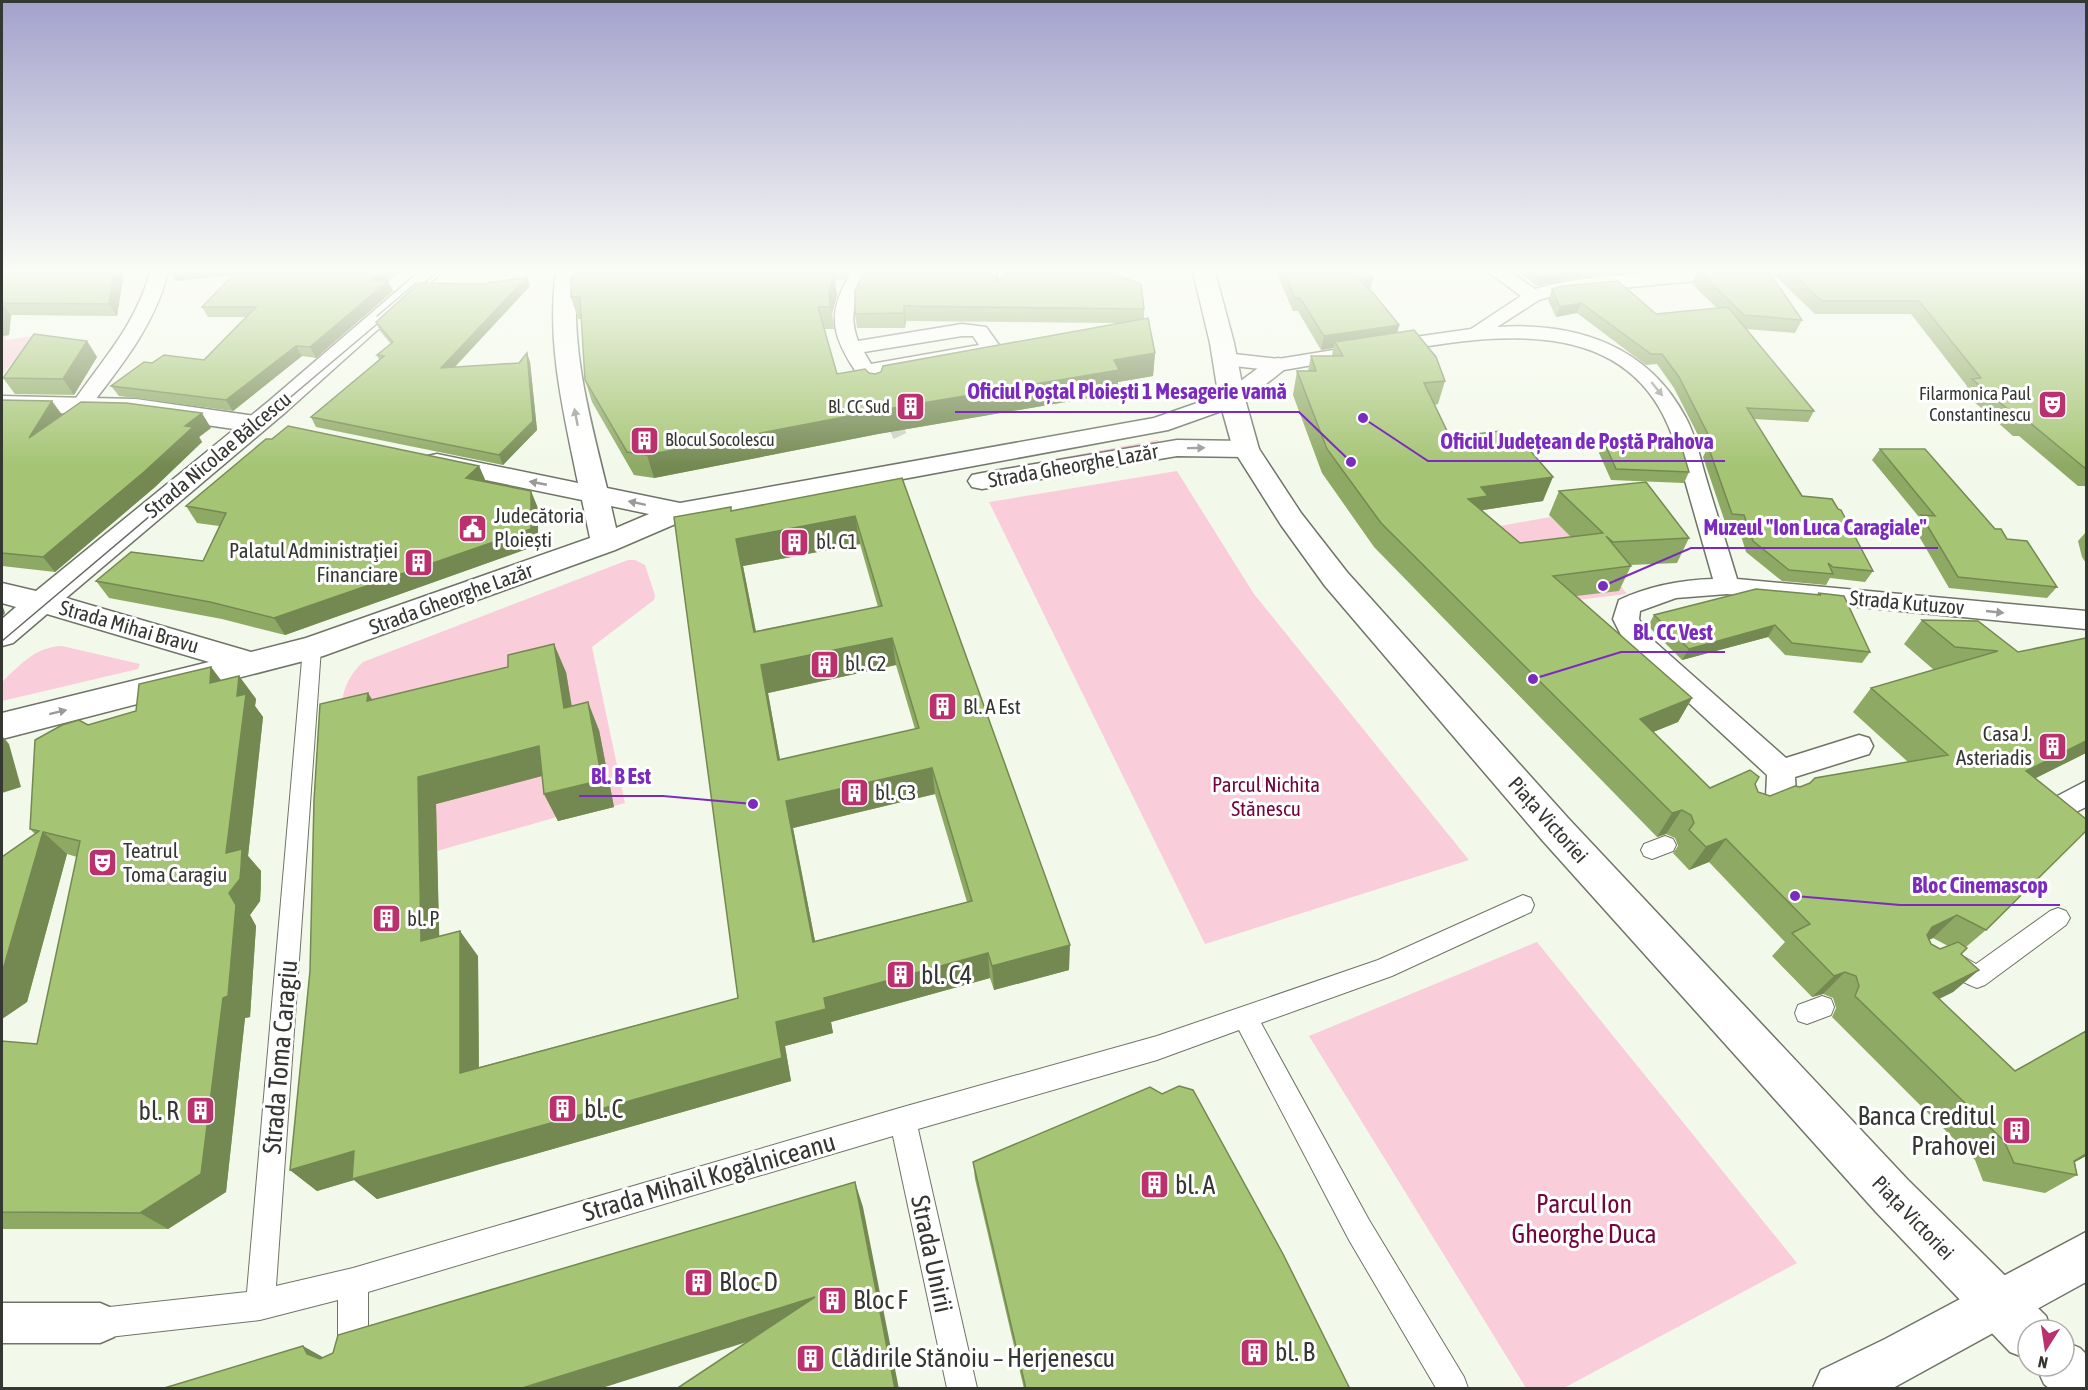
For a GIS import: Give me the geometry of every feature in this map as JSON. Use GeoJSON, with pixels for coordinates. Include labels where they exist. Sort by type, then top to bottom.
{"type":"FeatureCollection","features":[{"type":"Feature","properties":{"kind":"main road","name":"Strada Nicolae Bălcescu"},"geometry":{"type":"LineString","coordinates":[[2,635],[358,337]]}},
{"type":"Feature","properties":{"kind":"main road"},"geometry":{"type":"LineString","coordinates":[[566,337],[570,383],[605,543]]}},
{"type":"Feature","properties":{"kind":"main road","name":"Piața Victoriei"},"geometry":{"type":"LineString","coordinates":[[1220,337],[1232,399],[1246,449],[1314,550],[1404,660],[1555,829],[1844,1144],[2013,1319]]}},
{"type":"Feature","properties":{"kind":"main road","name":"Strada Gheorghe Lazăr"},"geometry":{"type":"LineString","coordinates":[[2,726],[255,665],[312,648],[605,543],[680,512],[1159,425],[1232,399],[1278,365]]}},
{"type":"Feature","properties":{"kind":"main road"},"geometry":{"type":"LineString","coordinates":[[2,404],[136,406],[255,424],[292,432]]}},
{"type":"Feature","properties":{"kind":"main road","name":"Strada Gheorghe Lazăr"},"geometry":{"type":"LineString","coordinates":[[900,473],[972,483],[1177,448],[1246,449]]}},
{"type":"Feature","properties":{"kind":"main road"},"geometry":{"type":"LineString","coordinates":[[415,457],[680,512]]}},
{"type":"Feature","properties":{"kind":"main road","name":"Strada Mihai Bravu"},"geometry":{"type":"LineString","coordinates":[[2,593],[41,602],[255,665]]}},
{"type":"Feature","properties":{"kind":"main road"},"geometry":{"type":"LineString","coordinates":[[1839,1389],[2013,1319],[2086,1256]]}},
{"type":"Feature","properties":{"kind":"main road"},"geometry":{"type":"LineString","coordinates":[[2075,1378],[2086,1389]]}},
{"type":"Feature","properties":{"kind":"street"},"geometry":{"type":"LineString","coordinates":[[82,404],[130,337]]}},
{"type":"Feature","properties":{"kind":"street"},"geometry":{"type":"LineString","coordinates":[[846,337],[868,375],[986,349],[988,345],[983,337]]}},
{"type":"Feature","properties":{"kind":"street"},"geometry":{"type":"LineString","coordinates":[[851,348],[920,337]]}},
{"type":"Feature","properties":{"kind":"street"},"geometry":{"type":"LineString","coordinates":[[1225,358],[1278,365],[1451,337]]}},
{"type":"Feature","properties":{"kind":"street"},"geometry":{"type":"LineString","coordinates":[[1564,337],[1613,351],[1651,381],[1663,396],[1685,441],[1727,586]]}},
{"type":"Feature","properties":{"kind":"street","name":"Strada Kutuzov"},"geometry":{"type":"LineString","coordinates":[[1858,746],[1774,791],[1635,639],[1626,619],[1628,606],[1650,595],[1685,589],[1727,586],[2086,620]]}},
{"type":"Feature","properties":{"kind":"street","name":"Strada Toma Caragiu"},"geometry":{"type":"LineString","coordinates":[[260,1305],[312,648]]}},
{"type":"Feature","properties":{"kind":"street"},"geometry":{"type":"LineString","coordinates":[[2054,812],[2086,793]]}},
{"type":"Feature","properties":{"kind":"street","name":"Strada Mihail Kogălniceanu"},"geometry":{"type":"LineString","coordinates":[[260,1305],[353,1282],[1157,1047],[1384,968],[1523,905]]}},
{"type":"Feature","properties":{"kind":"street"},"geometry":{"type":"LineString","coordinates":[[1934,950],[1977,977],[2058,918]]}},
{"type":"Feature","properties":{"kind":"street"},"geometry":{"type":"LineString","coordinates":[[1245,1017],[1359,1230],[1453,1389]]}},
{"type":"Feature","properties":{"kind":"street","name":"Strada Unirii"},"geometry":{"type":"LineString","coordinates":[[903,1120],[962,1389]]}},
{"type":"Feature","properties":{"kind":"street"},"geometry":{"type":"LineString","coordinates":[[352,1360],[353,1282]]}},
{"type":"Feature","properties":{"kind":"street"},"geometry":{"type":"LineString","coordinates":[[2,1323],[100,1323],[260,1305]]}},
{"type":"Feature","properties":{"kind":"green space"},"geometry":{"type":"Polygon","coordinates":[[[2,337],[6,337],[5,340],[34,337],[2,375],[2,337]]]}},
{"type":"Feature","properties":{"kind":"green space"},"geometry":{"type":"Polygon","coordinates":[[[1157,440],[1161,442],[1005,471],[1011,467],[1157,440]]]}},
{"type":"Feature","properties":{"kind":"green space","name":"Parcul Nichita Stănescu"},"geometry":{"type":"Polygon","coordinates":[[[1177,471],[1254,594],[1469,860],[1205,944],[989,502],[1177,471]]]}},
{"type":"Feature","properties":{"kind":"green space"},"geometry":{"type":"Polygon","coordinates":[[[1550,517],[1605,566],[1627,594],[1552,603],[1489,528],[1550,517]]]}},
{"type":"Feature","properties":{"kind":"green space"},"geometry":{"type":"Polygon","coordinates":[[[628,560],[635,560],[645,565],[655,595],[654,600],[592,647],[625,803],[558,821],[557,817],[437,851],[437,844],[339,732],[346,686],[355,670],[363,662],[628,560]]]}},
{"type":"Feature","properties":{"kind":"green space"},"geometry":{"type":"Polygon","coordinates":[[[62,646],[140,664],[138,669],[2,701],[2,682],[16,669],[36,653],[62,646]]]}},
{"type":"Feature","properties":{"kind":"green space","name":"Parcul Ion Gheorghe Duca"},"geometry":{"type":"Polygon","coordinates":[[[1537,942],[1797,1263],[1564,1388],[1526,1388],[1309,1036],[1537,942]]]}},
{"type":"Feature","properties":{"kind":"building"},"geometry":{"type":"Polygon","coordinates":[[[32,337],[87,341],[63,379],[3,378],[32,337]]]}},
{"type":"Feature","properties":{"kind":"building"},"geometry":{"type":"Polygon","coordinates":[[[227,337],[322,337],[310,347],[296,346],[226,400],[111,386],[144,362],[152,363],[164,355],[204,360],[227,337]]]}},
{"type":"Feature","properties":{"kind":"building"},"geometry":{"type":"Polygon","coordinates":[[[389,337],[470,337],[441,368],[519,363],[527,353],[533,421],[499,455],[311,417],[384,356],[377,355],[393,342],[389,337]]]}},
{"type":"Feature","properties":{"kind":"building"},"geometry":{"type":"Polygon","coordinates":[[[582,337],[826,337],[837,374],[865,369],[875,374],[881,372],[883,366],[1044,337],[1152,337],[1155,353],[1114,360],[1119,370],[875,411],[647,455],[627,452],[585,380],[582,337]]]}},
{"type":"Feature","properties":{"kind":"building"},"geometry":{"type":"Polygon","coordinates":[[[1369,337],[1420,337],[1436,357],[1445,381],[1424,383],[1450,437],[1501,431],[1508,440],[1520,439],[1553,477],[1481,487],[1488,496],[1468,499],[1520,543],[1603,533],[1559,491],[1646,482],[1689,538],[1613,542],[1606,536],[1631,566],[1553,576],[1692,698],[1640,719],[1710,788],[1750,770],[1759,777],[1755,784],[1758,792],[1770,796],[1810,783],[1815,778],[1948,755],[1871,688],[1998,651],[1955,647],[1922,620],[1978,621],[2018,652],[2086,638],[2086,741],[2026,771],[2086,819],[2086,831],[1986,930],[1957,915],[1932,927],[1927,935],[1931,944],[1940,949],[1958,942],[1967,948],[1961,954],[1979,970],[1933,993],[2015,1071],[2086,1031],[2086,1154],[2074,1161],[2077,1175],[2014,1163],[2004,1141],[1855,996],[1859,986],[1856,976],[1845,972],[1834,976],[1792,933],[1810,924],[1726,839],[1706,847],[1689,830],[1694,823],[1691,815],[1682,810],[1672,813],[1381,523],[1327,449],[1297,371],[1316,371],[1311,356],[1343,356],[1335,342],[1369,337]]]}},
{"type":"Feature","properties":{"kind":"building"},"geometry":{"type":"Polygon","coordinates":[[[1627,337],[1753,337],[1814,411],[1747,408],[1802,496],[1832,499],[1841,510],[1873,571],[1833,567],[1828,563],[1833,574],[1789,570],[1753,541],[1744,515],[1732,514],[1708,446],[1714,446],[1679,377],[1662,354],[1651,354],[1627,337]]]}},
{"type":"Feature","properties":{"kind":"building"},"geometry":{"type":"Polygon","coordinates":[[[1948,337],[2086,337],[2086,469],[2029,422],[2023,422],[1972,379],[1981,378],[1948,337]]]}},
{"type":"Feature","properties":{"kind":"building"},"geometry":{"type":"Polygon","coordinates":[[[2,400],[52,401],[29,438],[81,402],[126,403],[202,413],[185,426],[193,427],[144,472],[43,557],[2,553],[2,400]]]}},
{"type":"Feature","properties":{"kind":"building"},"geometry":{"type":"Polygon","coordinates":[[[288,426],[479,466],[466,478],[531,491],[531,529],[274,618],[210,602],[96,581],[131,552],[203,561],[226,513],[186,506],[266,439],[272,439],[288,426]]]}},
{"type":"Feature","properties":{"kind":"building"},"geometry":{"type":"Polygon","coordinates":[[[1604,442],[1681,445],[1689,472],[1616,469],[1604,442]]]}},
{"type":"Feature","properties":{"kind":"building"},"geometry":{"type":"Polygon","coordinates":[[[1880,449],[1925,449],[1995,529],[2001,529],[2007,539],[2027,541],[2057,587],[1958,577],[1921,515],[1935,516],[1880,449]]]}},
{"type":"Feature","properties":{"kind":"building"},"geometry":{"type":"Polygon","coordinates":[[[902,478],[1070,945],[992,966],[988,953],[824,998],[826,1009],[776,1022],[782,1058],[352,1179],[354,1151],[290,1170],[310,971],[314,800],[320,704],[368,693],[367,701],[508,667],[508,655],[554,644],[564,708],[588,702],[602,780],[544,794],[539,746],[418,777],[421,941],[460,931],[460,1073],[738,998],[674,517],[731,507],[731,511],[902,478]],[[855,516],[736,539],[754,632],[882,606],[855,516]],[[892,638],[761,665],[778,760],[919,728],[892,638]],[[932,768],[786,801],[813,942],[972,901],[932,768]]]}},
{"type":"Feature","properties":{"kind":"building"},"geometry":{"type":"Polygon","coordinates":[[[1756,589],[1844,596],[1870,652],[1792,643],[1775,625],[1689,649],[1654,615],[1756,589]]]}},
{"type":"Feature","properties":{"kind":"building"},"geometry":{"type":"Polygon","coordinates":[[[211,667],[210,683],[239,676],[237,696],[246,694],[226,853],[242,849],[240,879],[229,893],[236,905],[228,996],[223,998],[201,1174],[140,1213],[2,1212],[2,1041],[37,1044],[80,841],[43,832],[2,973],[2,857],[39,831],[30,829],[35,740],[62,725],[79,720],[88,725],[136,711],[139,684],[211,667]]]}},
{"type":"Feature","properties":{"kind":"building"},"geometry":{"type":"Polygon","coordinates":[[[1179,1086],[1193,1090],[1283,1254],[1350,1389],[1026,1389],[973,1162],[1150,1087],[1162,1094],[1179,1086]]]}},
{"type":"Feature","properties":{"kind":"building"},"geometry":{"type":"Polygon","coordinates":[[[855,1182],[895,1389],[676,1389],[815,1297],[519,1389],[161,1389],[303,1346],[307,1354],[320,1359],[333,1353],[338,1335],[855,1182]]]}},
{"type":"Feature","properties":{"kind":"tunnel"},"geometry":{"type":"LineString","coordinates":[[887,408],[900,436]]}},
{"type":"Feature","properties":{"kind":"tram line"},"geometry":{"type":"LineString","coordinates":[[2,641],[362,337]]}},
{"type":"Feature","properties":{"kind":"place","name":"Filarmonica Paul Constantinescu"},"geometry":{"type":"Point","coordinates":[2052,404]}},
{"type":"Feature","properties":{"kind":"place","name":"Bl. CC Sud"},"geometry":{"type":"Point","coordinates":[911,407]}},
{"type":"Feature","properties":{"kind":"place","name":"Oficiul Județean de Poștă Prahova"},"geometry":{"type":"Point","coordinates":[1363,418]}},
{"type":"Feature","properties":{"kind":"place","name":"Blocul Socolescu"},"geometry":{"type":"Point","coordinates":[644,440]}},
{"type":"Feature","properties":{"kind":"place","name":"Oficiul Poștal Ploiești 1 Mesagerie vamă"},"geometry":{"type":"Point","coordinates":[1351,462]}},
{"type":"Feature","properties":{"kind":"place","name":"Judecătoria Ploiești"},"geometry":{"type":"Point","coordinates":[473,528]}},
{"type":"Feature","properties":{"kind":"place","name":"bl. C1"},"geometry":{"type":"Point","coordinates":[795,542]}},
{"type":"Feature","properties":{"kind":"place","name":"Palatul Administraţiei Financiare"},"geometry":{"type":"Point","coordinates":[419,563]}},
{"type":"Feature","properties":{"kind":"place","name":"Muzeul \"Ion Luca Caragiale\""},"geometry":{"type":"Point","coordinates":[1603,586]}},
{"type":"Feature","properties":{"kind":"place","name":"bl. C2"},"geometry":{"type":"Point","coordinates":[824,664]}},
{"type":"Feature","properties":{"kind":"place","name":"Bl. CC Vest"},"geometry":{"type":"Point","coordinates":[1533,679]}},
{"type":"Feature","properties":{"kind":"place","name":"Bl. A Est"},"geometry":{"type":"Point","coordinates":[942,707]}},
{"type":"Feature","properties":{"kind":"place","name":"Casa J. Asteriadis"},"geometry":{"type":"Point","coordinates":[2053,746]}},
{"type":"Feature","properties":{"kind":"place","name":"bl. C3"},"geometry":{"type":"Point","coordinates":[854,793]}},
{"type":"Feature","properties":{"kind":"place","name":"Bl. B Est"},"geometry":{"type":"Point","coordinates":[753,804]}},
{"type":"Feature","properties":{"kind":"place","name":"Teatrul Toma Caragiu"},"geometry":{"type":"Point","coordinates":[102,863]}},
{"type":"Feature","properties":{"kind":"place","name":"Bloc Cinemascop"},"geometry":{"type":"Point","coordinates":[1795,896]}},
{"type":"Feature","properties":{"kind":"place","name":"bl. P"},"geometry":{"type":"Point","coordinates":[386,919]}},
{"type":"Feature","properties":{"kind":"place","name":"bl. C4"},"geometry":{"type":"Point","coordinates":[900,975]}},
{"type":"Feature","properties":{"kind":"place","name":"bl. C"},"geometry":{"type":"Point","coordinates":[563,1109]}},
{"type":"Feature","properties":{"kind":"place","name":"bl. R"},"geometry":{"type":"Point","coordinates":[200,1111]}},
{"type":"Feature","properties":{"kind":"place","name":"Banca Creditul Prahovei"},"geometry":{"type":"Point","coordinates":[2017,1131]}},
{"type":"Feature","properties":{"kind":"place","name":"bl. A"},"geometry":{"type":"Point","coordinates":[1154,1185]}},
{"type":"Feature","properties":{"kind":"place","name":"Bloc D"},"geometry":{"type":"Point","coordinates":[698,1282]}},
{"type":"Feature","properties":{"kind":"place","name":"Bloc F"},"geometry":{"type":"Point","coordinates":[832,1300]}},
{"type":"Feature","properties":{"kind":"place","name":"bl. B"},"geometry":{"type":"Point","coordinates":[1254,1352]}},
{"type":"Feature","properties":{"kind":"place","name":"Clădirile Stănoiu – Herjenescu"},"geometry":{"type":"Point","coordinates":[810,1358]}}]}
